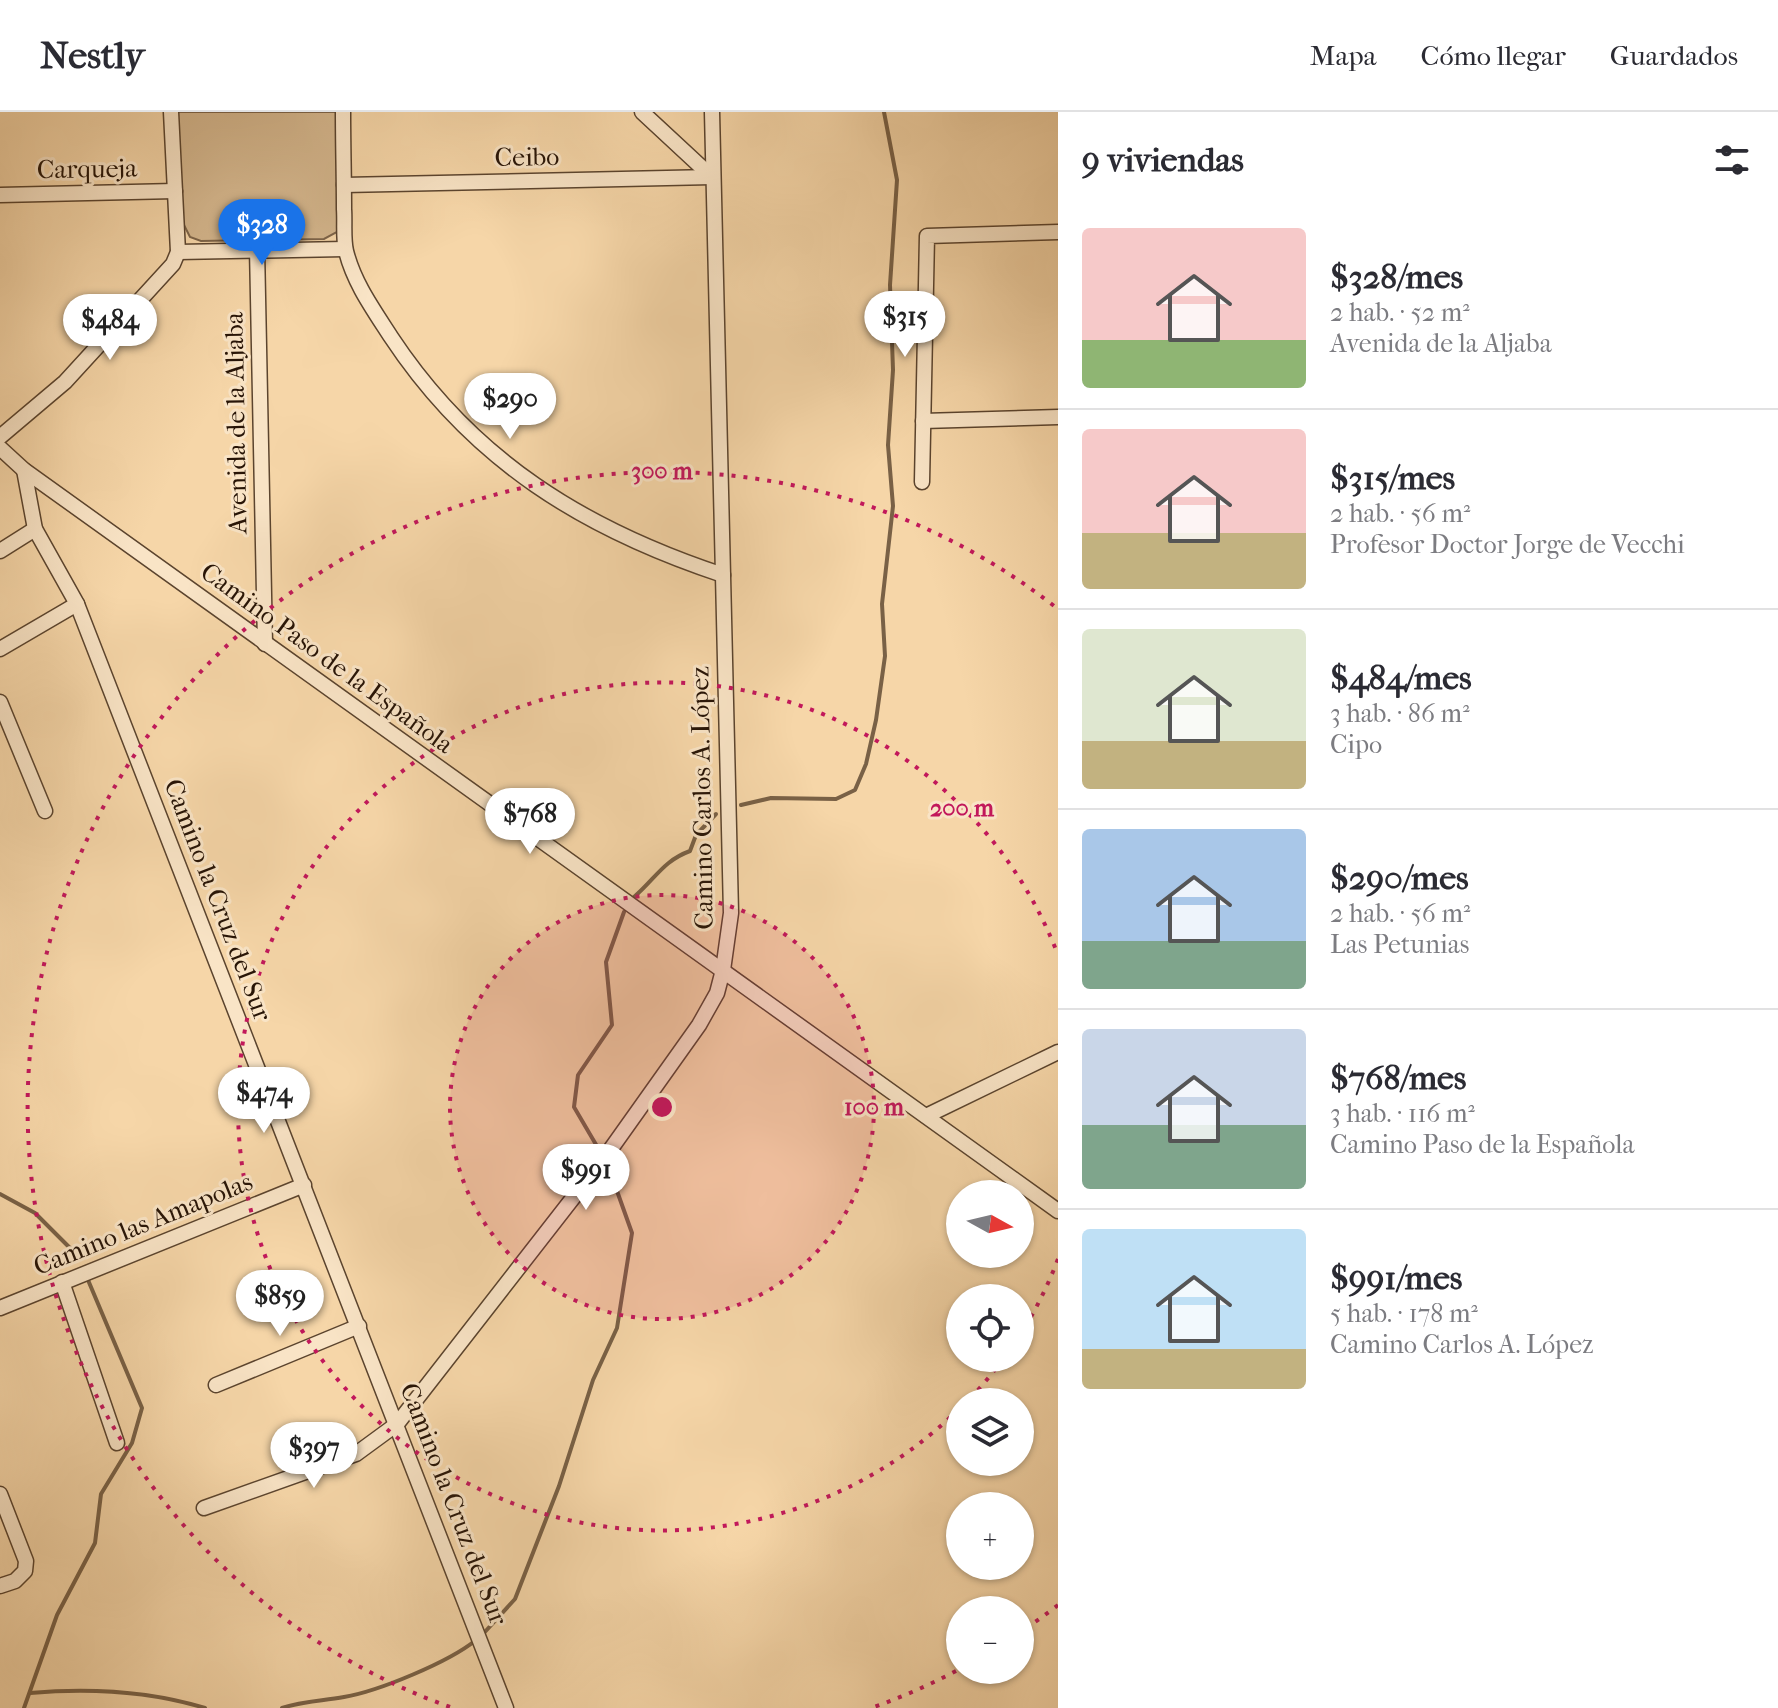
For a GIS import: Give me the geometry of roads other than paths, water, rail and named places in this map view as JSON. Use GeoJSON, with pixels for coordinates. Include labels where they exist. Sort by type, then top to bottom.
{"type":"FeatureCollection","features":[{"type":"Feature","properties":{"kind":"street"},"geometry":{"type":"LineString","coordinates":[[0,437],[65,382],[166,274],[178,252],[171,112]]}},
{"type":"Feature","properties":{"kind":"street"},"geometry":{"type":"LineString","coordinates":[[343,112],[345,249],[362,294],[414,372],[471,433],[526,480],[587,519],[651,551],[723,575]]}},
{"type":"Feature","properties":{"kind":"street"},"geometry":{"type":"LineString","coordinates":[[642,112],[712,177]]}},
{"type":"Feature","properties":{"kind":"street","name":"Camino Carlos A. López"},"geometry":{"type":"LineString","coordinates":[[204,1508],[356,1454],[397,1424],[608,1153],[699,1025],[717,993],[731,913],[712,112]]}},
{"type":"Feature","properties":{"kind":"street","name":"Ceibo"},"geometry":{"type":"LineString","coordinates":[[344,185],[712,177]]}},
{"type":"Feature","properties":{"kind":"street","name":"Carqueja"},"geometry":{"type":"LineString","coordinates":[[0,195],[175,191]]}},
{"type":"Feature","properties":{"kind":"street"},"geometry":{"type":"LineString","coordinates":[[922,482],[927,236],[1058,232]]}},
{"type":"Feature","properties":{"kind":"street"},"geometry":{"type":"LineString","coordinates":[[178,252],[257,248],[345,249]]}},
{"type":"Feature","properties":{"kind":"street","name":"Avenida de la Aljaba"},"geometry":{"type":"LineString","coordinates":[[257,248],[265,644]]}},
{"type":"Feature","properties":{"kind":"street"},"geometry":{"type":"LineString","coordinates":[[923,421],[1058,417]]}},
{"type":"Feature","properties":{"kind":"street","name":"Camino Paso de la Española"},"geometry":{"type":"LineString","coordinates":[[0,448],[24,470],[265,644],[1058,1211]]}},
{"type":"Feature","properties":{"kind":"street","name":"Camino la Cruz del Sur"},"geometry":{"type":"LineString","coordinates":[[24,470],[35,529],[77,604],[506,1708]]}},
{"type":"Feature","properties":{"kind":"street"},"geometry":{"type":"LineString","coordinates":[[0,551],[35,529]]}},
{"type":"Feature","properties":{"kind":"street"},"geometry":{"type":"LineString","coordinates":[[0,649],[77,604]]}},
{"type":"Feature","properties":{"kind":"street"},"geometry":{"type":"LineString","coordinates":[[0,702],[45,811]]}},
{"type":"Feature","properties":{"kind":"street"},"geometry":{"type":"LineString","coordinates":[[926,1116],[1058,1052]]}},
{"type":"Feature","properties":{"kind":"street","name":"Camino las Amapolas"},"geometry":{"type":"LineString","coordinates":[[0,1308],[304,1185]]}},
{"type":"Feature","properties":{"kind":"street"},"geometry":{"type":"LineString","coordinates":[[62,1282],[117,1443]]}},
{"type":"Feature","properties":{"kind":"street"},"geometry":{"type":"LineString","coordinates":[[216,1385],[359,1326]]}},
{"type":"Feature","properties":{"kind":"street"},"geometry":{"type":"LineString","coordinates":[[0,1494],[26,1561],[25,1571],[15,1581],[0,1586]]}},
{"type":"Feature","properties":{"kind":"waterway"},"geometry":{"type":"LineString","coordinates":[[741,805],[771,798],[836,799],[855,790],[866,764],[876,720],[885,656],[882,604],[893,506],[888,445],[893,370],[890,285],[897,180],[884,112]]}},
{"type":"Feature","properties":{"kind":"waterway"},"geometry":{"type":"LineString","coordinates":[[634,897],[666,865],[690,851],[696,835],[716,814]]}},
{"type":"Feature","properties":{"kind":"waterway"},"geometry":{"type":"LineString","coordinates":[[598,1148],[574,1107],[578,1075],[612,1025],[606,962],[624,912]]}},
{"type":"Feature","properties":{"kind":"waterway"},"geometry":{"type":"LineString","coordinates":[[483,1634],[515,1599],[559,1486],[593,1380],[617,1328],[632,1233],[612,1177]]}},
{"type":"Feature","properties":{"kind":"waterway"},"geometry":{"type":"LineString","coordinates":[[0,1194],[35,1213],[75,1253]]}},
{"type":"Feature","properties":{"kind":"waterway"},"geometry":{"type":"LineString","coordinates":[[24,1708],[57,1615],[95,1543],[101,1494],[132,1443],[142,1408],[88,1280]]}},
{"type":"Feature","properties":{"kind":"waterway"},"geometry":{"type":"LineString","coordinates":[[282,1708],[376,1689],[432,1666],[476,1640]]}},
{"type":"Feature","properties":{"kind":"waterway"},"geometry":{"type":"LineString","coordinates":[[30,1693],[118,1692],[205,1708]]}}]}
